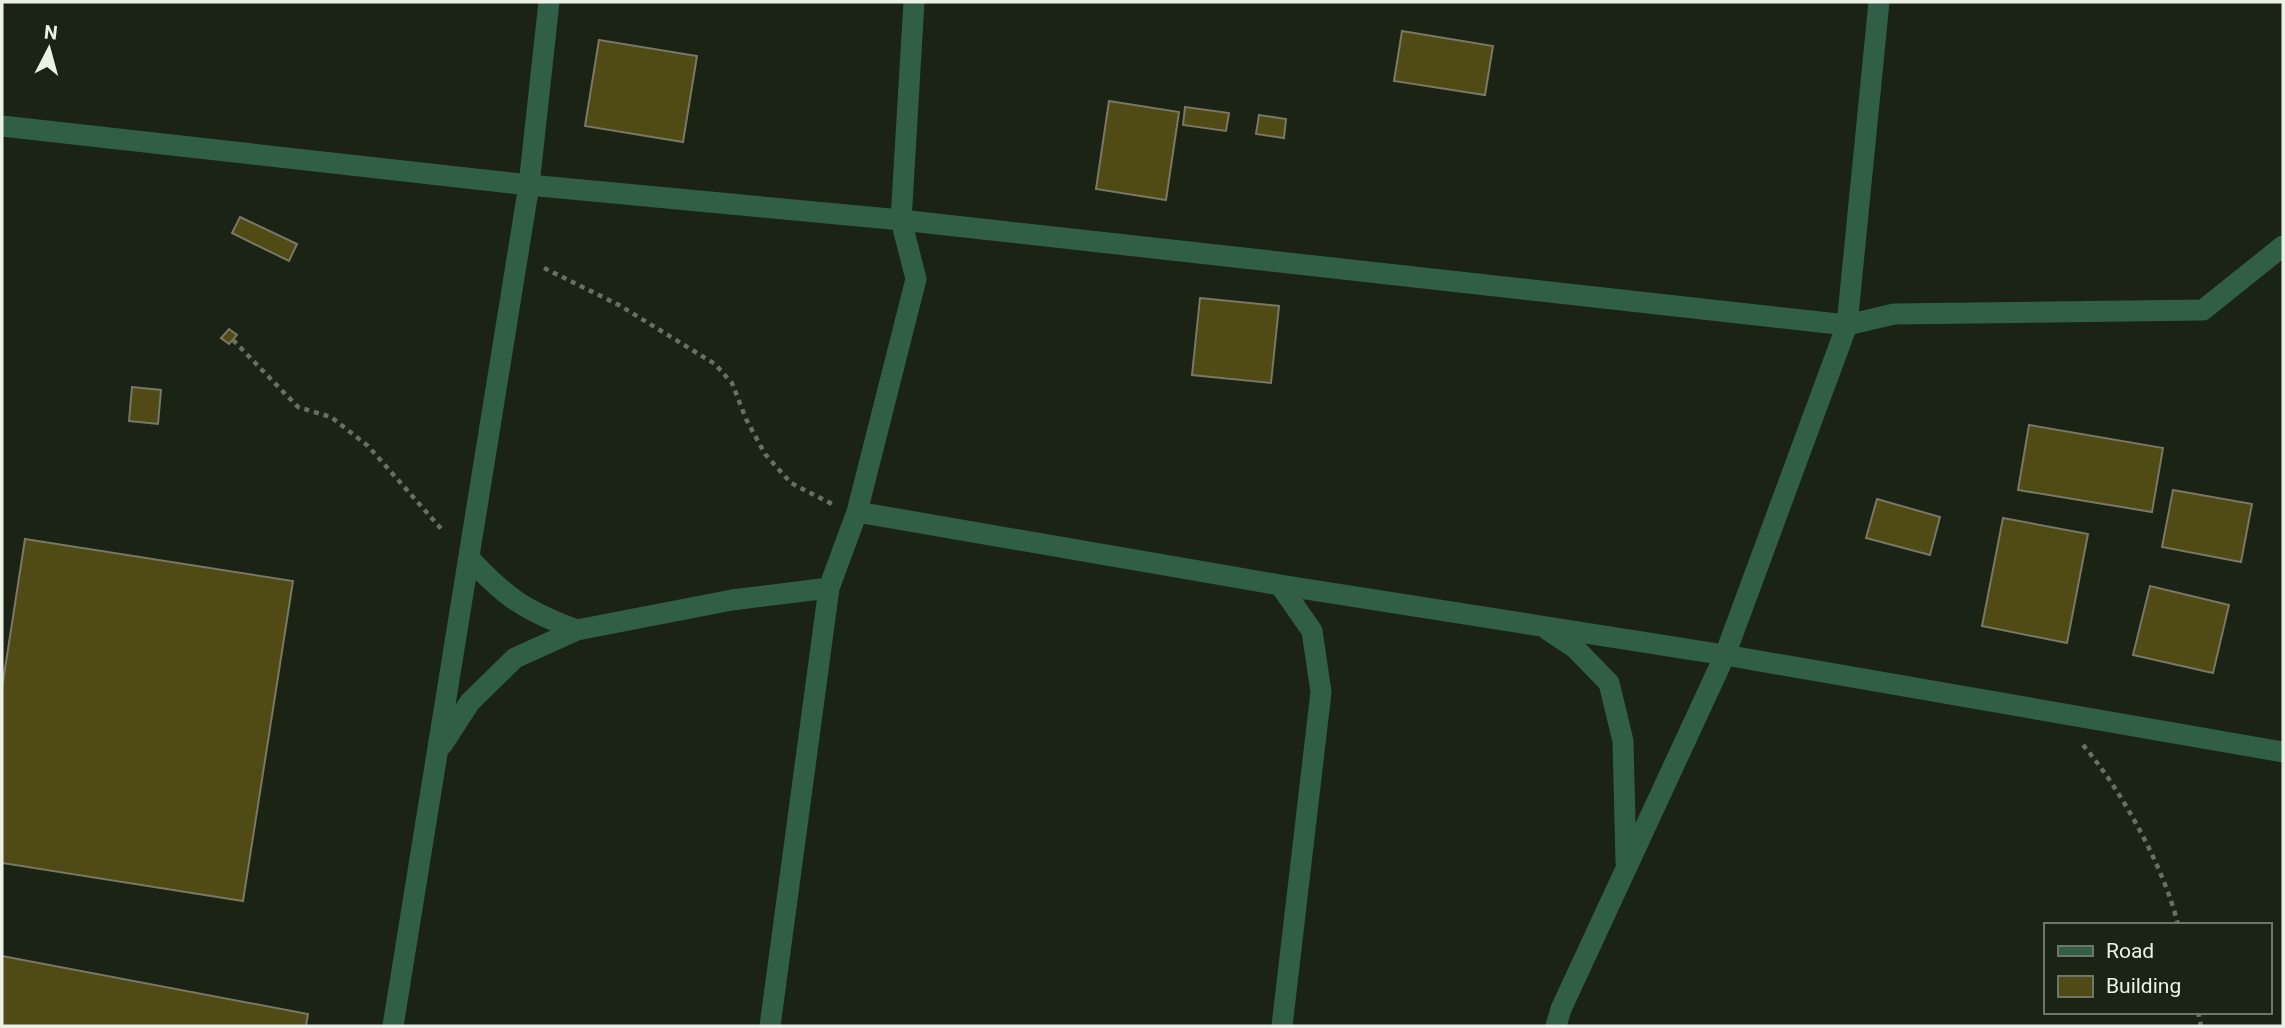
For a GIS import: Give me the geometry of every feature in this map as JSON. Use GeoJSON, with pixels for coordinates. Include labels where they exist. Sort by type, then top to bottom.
{"type":"FeatureCollection","features":[{"type":"Feature","properties":{"kind":"street"},"geometry":{"type":"LineString","coordinates":[[393,1026],[529,185],[549,2]]}},
{"type":"Feature","properties":{"kind":"street"},"geometry":{"type":"LineString","coordinates":[[770,1026],[829,588],[857,512],[916,279],[901,220],[914,2]]}},
{"type":"Feature","properties":{"kind":"street"},"geometry":{"type":"LineString","coordinates":[[1556,1026],[1561,1009],[1725,655],[1847,324],[1878,2]]}},
{"type":"Feature","properties":{"kind":"street"},"geometry":{"type":"LineString","coordinates":[[2,126],[529,185],[901,220],[1847,324],[1894,314],[2203,310],[2283,246]]}},
{"type":"Feature","properties":{"kind":"street"},"geometry":{"type":"LineString","coordinates":[[857,512],[1280,584],[1725,655],[2283,752]]}},
{"type":"Feature","properties":{"kind":"street"},"geometry":{"type":"LineString","coordinates":[[469,558],[499,591],[517,603],[535,614],[577,629]]}},
{"type":"Feature","properties":{"kind":"street"},"geometry":{"type":"LineString","coordinates":[[1280,584],[1312,631],[1321,692],[1282,1026]]}},
{"type":"Feature","properties":{"kind":"street"},"geometry":{"type":"LineString","coordinates":[[437,753],[470,702],[514,658],[577,629],[732,600],[829,588]]}},
{"type":"Feature","properties":{"kind":"street"},"geometry":{"type":"LineString","coordinates":[[1542,626],[1575,648],[1609,683],[1623,741],[1626,867]]}},
{"type":"Feature","properties":{"kind":"path"},"geometry":{"type":"LineString","coordinates":[[517,257],[586,287],[715,364],[732,383],[746,419],[765,454],[791,483],[820,500],[857,512]]}},
{"type":"Feature","properties":{"kind":"path"},"geometry":{"type":"LineString","coordinates":[[233,340],[298,407],[331,416],[368,446],[469,558]]}},
{"type":"Feature","properties":{"kind":"path"},"geometry":{"type":"LineString","coordinates":[[2056,712],[2102,767],[2170,890],[2178,923]]}},
{"type":"Feature","properties":{"kind":"building"},"geometry":{"type":"Polygon","coordinates":[[[1402,31],[1493,46],[1485,95],[1394,81],[1402,31]]]}},
{"type":"Feature","properties":{"kind":"building"},"geometry":{"type":"Polygon","coordinates":[[[599,40],[697,56],[683,142],[585,126],[599,40]]]}},
{"type":"Feature","properties":{"kind":"building"},"geometry":{"type":"Polygon","coordinates":[[[1109,101],[1179,112],[1166,200],[1096,189],[1109,101]]]}},
{"type":"Feature","properties":{"kind":"building"},"geometry":{"type":"Polygon","coordinates":[[[1185,107],[1229,113],[1226,131],[1183,125],[1185,107]]]}},
{"type":"Feature","properties":{"kind":"building"},"geometry":{"type":"Polygon","coordinates":[[[1259,115],[1286,119],[1284,138],[1256,134],[1259,115]]]}},
{"type":"Feature","properties":{"kind":"building"},"geometry":{"type":"Polygon","coordinates":[[[240,217],[297,244],[289,261],[232,233],[240,217]]]}},
{"type":"Feature","properties":{"kind":"building"},"geometry":{"type":"Polygon","coordinates":[[[1200,298],[1279,306],[1271,383],[1192,375],[1200,298]]]}},
{"type":"Feature","properties":{"kind":"building"},"geometry":{"type":"Polygon","coordinates":[[[229,329],[237,335],[229,344],[221,338],[229,329]]]}},
{"type":"Feature","properties":{"kind":"building"},"geometry":{"type":"Polygon","coordinates":[[[132,387],[161,390],[158,424],[129,421],[132,387]]]}},
{"type":"Feature","properties":{"kind":"building"},"geometry":{"type":"Polygon","coordinates":[[[2029,425],[2163,448],[2152,512],[2018,490],[2029,425]]]}},
{"type":"Feature","properties":{"kind":"building"},"geometry":{"type":"Polygon","coordinates":[[[2173,490],[2252,504],[2241,562],[2162,547],[2173,490]]]}},
{"type":"Feature","properties":{"kind":"building"},"geometry":{"type":"Polygon","coordinates":[[[1877,499],[1940,517],[1930,555],[1866,538],[1877,499]]]}},
{"type":"Feature","properties":{"kind":"building"},"geometry":{"type":"Polygon","coordinates":[[[2003,518],[2088,534],[2067,643],[1982,626],[2003,518]]]}},
{"type":"Feature","properties":{"kind":"building"},"geometry":{"type":"Polygon","coordinates":[[[25,539],[293,581],[243,901],[2,863],[2,688],[25,539]]]}},
{"type":"Feature","properties":{"kind":"building"},"geometry":{"type":"Polygon","coordinates":[[[2150,586],[2229,605],[2213,673],[2133,655],[2150,586]]]}},
{"type":"Feature","properties":{"kind":"building"},"geometry":{"type":"Polygon","coordinates":[[[2,956],[308,1014],[306,1026],[2,1026],[2,956]]]}}]}
